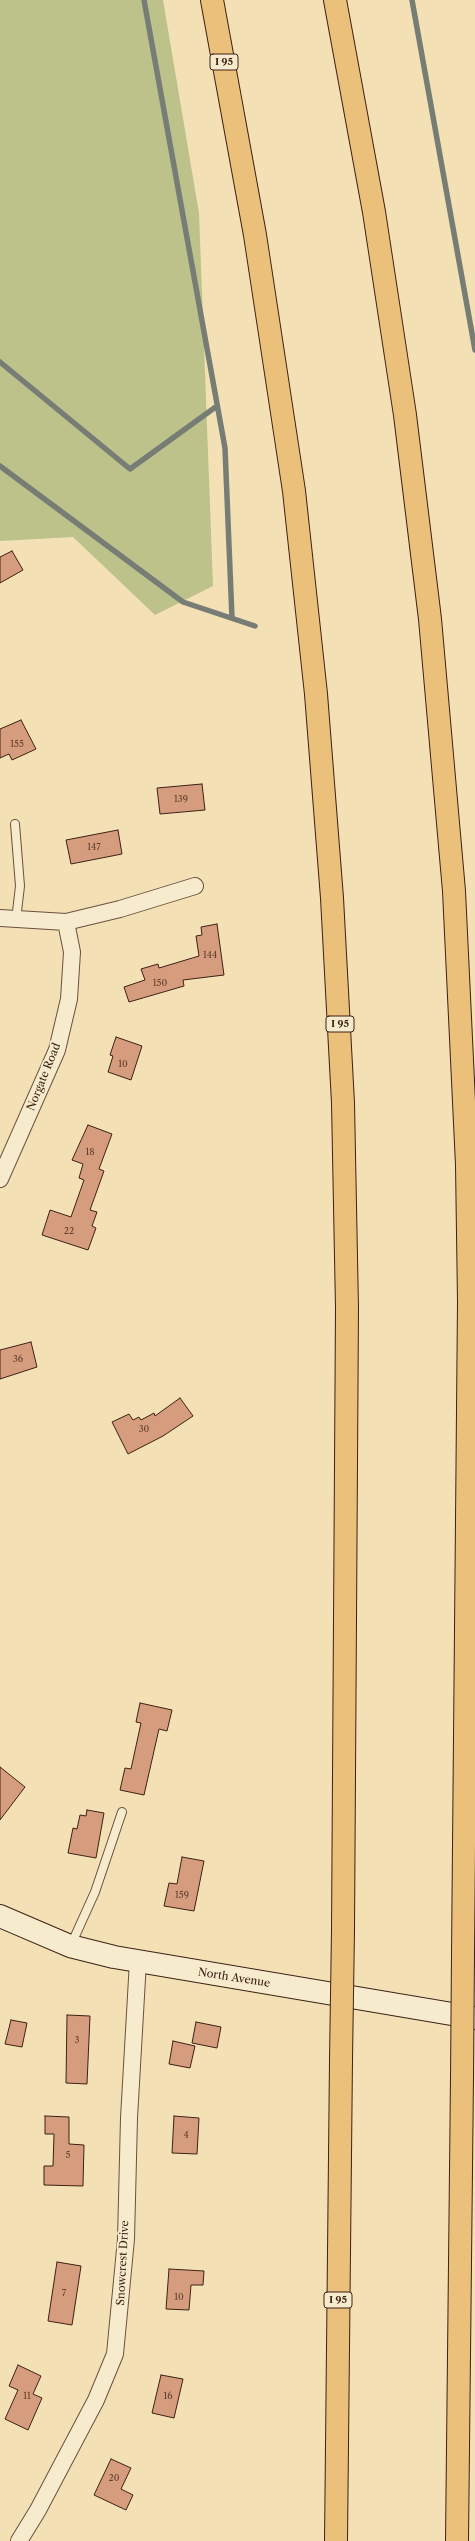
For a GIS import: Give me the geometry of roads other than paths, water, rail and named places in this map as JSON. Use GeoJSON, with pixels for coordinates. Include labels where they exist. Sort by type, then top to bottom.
{"type":"FeatureCollection","features":[{"type":"Feature","properties":{"kind":"highway","name":"I 95"},"geometry":{"type":"LineString","coordinates":[[212,0],[257,243],[293,483],[315,687],[332,890],[343,1103],[347,1308],[343,1930],[336,2541]]}},
{"type":"Feature","properties":{"kind":"highway"},"geometry":{"type":"LineString","coordinates":[[336,0],[374,212],[406,422],[433,649],[454,899],[466,1142],[469,1302],[457,2541]]}},
{"type":"Feature","properties":{"kind":"main road","name":"North Avenue"},"geometry":{"type":"LineString","coordinates":[[0,1916],[70,1946],[138,1961],[475,2018]]}},
{"type":"Feature","properties":{"kind":"street"},"geometry":{"type":"LineString","coordinates":[[0,918],[66,922],[120,909],[195,886]]}},
{"type":"Feature","properties":{"kind":"street","name":"Norgate Road"},"geometry":{"type":"LineString","coordinates":[[0,1179],[57,1050],[69,999],[72,952],[66,922]]}},
{"type":"Feature","properties":{"kind":"street","name":"Snowcrest Drive"},"geometry":{"type":"LineString","coordinates":[[19,2541],[38,2510],[96,2400],[115,2354],[126,2239],[129,2118],[138,1961]]}},
{"type":"Feature","properties":{"kind":"lane"},"geometry":{"type":"LineString","coordinates":[[15,824],[20,886],[16,920]]}},
{"type":"Feature","properties":{"kind":"lane"},"geometry":{"type":"LineString","coordinates":[[70,1946],[95,1892],[122,1812]]}},
{"type":"Feature","properties":{"kind":"waterway"},"geometry":{"type":"LineString","coordinates":[[144,0],[225,448],[232,618]]}},
{"type":"Feature","properties":{"kind":"waterway"},"geometry":{"type":"LineString","coordinates":[[412,0],[475,350]]}},
{"type":"Feature","properties":{"kind":"waterway"},"geometry":{"type":"LineString","coordinates":[[0,362],[130,469],[217,406]]}},
{"type":"Feature","properties":{"kind":"waterway"},"geometry":{"type":"LineString","coordinates":[[0,466],[183,602],[255,626]]}}]}
